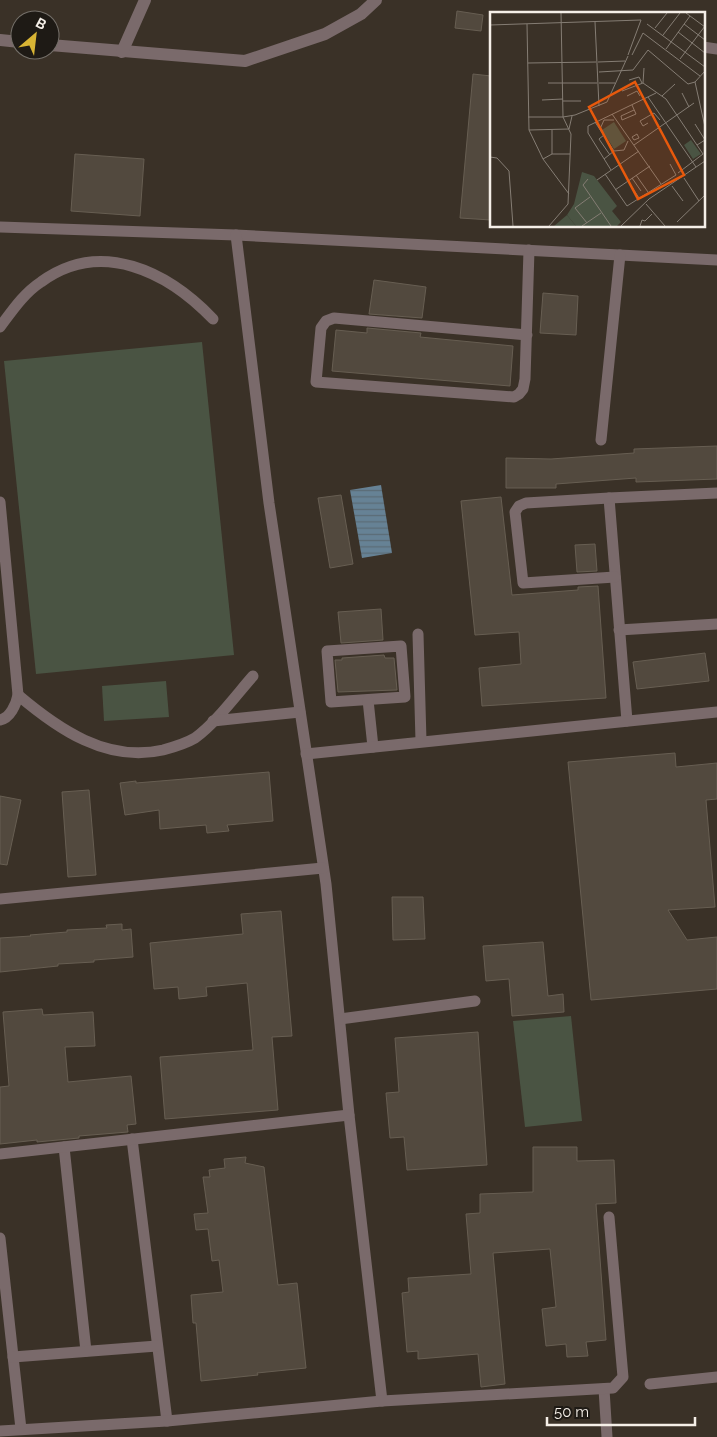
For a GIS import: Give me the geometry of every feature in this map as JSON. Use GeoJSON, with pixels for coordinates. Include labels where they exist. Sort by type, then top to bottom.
{"type":"FeatureCollection","features":[{"type":"Feature","properties":{"kind":"street"},"geometry":{"type":"LineString","coordinates":[[122,52],[146,0]]}},
{"type":"Feature","properties":{"kind":"street"},"geometry":{"type":"LineString","coordinates":[[60,46],[245,62],[325,34],[361,14],[376,0]]}},
{"type":"Feature","properties":{"kind":"lane"},"geometry":{"type":"LineString","coordinates":[[704,48],[717,49]]}},
{"type":"Feature","properties":{"kind":"lane"},"geometry":{"type":"LineString","coordinates":[[0,227],[236,235],[717,260]]}},
{"type":"Feature","properties":{"kind":"lane"},"geometry":{"type":"LineString","coordinates":[[236,235],[269,503],[323,868],[382,1401]]}},
{"type":"Feature","properties":{"kind":"lane"},"geometry":{"type":"LineString","coordinates":[[526,335],[334,318],[326,321],[321,328],[316,382],[514,397],[519,394],[524,389],[526,335],[529,250]]}},
{"type":"Feature","properties":{"kind":"lane"},"geometry":{"type":"LineString","coordinates":[[601,440],[620,255]]}},
{"type":"Feature","properties":{"kind":"lane"},"geometry":{"type":"LineString","coordinates":[[0,327],[39,282],[60,271],[93,263],[132,265],[149,271],[183,290],[214,319]]}},
{"type":"Feature","properties":{"kind":"lane"},"geometry":{"type":"LineString","coordinates":[[615,577],[524,583],[515,512],[519,506],[526,503],[717,494]]}},
{"type":"Feature","properties":{"kind":"lane"},"geometry":{"type":"LineString","coordinates":[[609,498],[627,721]]}},
{"type":"Feature","properties":{"kind":"lane"},"geometry":{"type":"LineString","coordinates":[[0,502],[4,593],[18,695],[9,715],[0,720]]}},
{"type":"Feature","properties":{"kind":"lane"},"geometry":{"type":"LineString","coordinates":[[619,630],[717,624]]}},
{"type":"Feature","properties":{"kind":"lane"},"geometry":{"type":"LineString","coordinates":[[418,634],[421,742]]}},
{"type":"Feature","properties":{"kind":"lane"},"geometry":{"type":"LineString","coordinates":[[402,646],[406,697],[368,700],[331,702],[327,651],[402,646]]}},
{"type":"Feature","properties":{"kind":"lane"},"geometry":{"type":"LineString","coordinates":[[18,695],[46,718],[70,734],[96,746],[123,752],[149,753],[178,746],[196,737],[253,676]]}},
{"type":"Feature","properties":{"kind":"lane"},"geometry":{"type":"LineString","coordinates":[[368,700],[373,747]]}},
{"type":"Feature","properties":{"kind":"lane"},"geometry":{"type":"LineString","coordinates":[[213,721],[300,712]]}},
{"type":"Feature","properties":{"kind":"lane"},"geometry":{"type":"LineString","coordinates":[[306,754],[717,712]]}},
{"type":"Feature","properties":{"kind":"lane"},"geometry":{"type":"LineString","coordinates":[[0,899],[323,868]]}},
{"type":"Feature","properties":{"kind":"lane"},"geometry":{"type":"LineString","coordinates":[[340,1019],[475,1001]]}},
{"type":"Feature","properties":{"kind":"lane"},"geometry":{"type":"LineString","coordinates":[[0,1154],[349,1115]]}},
{"type":"Feature","properties":{"kind":"lane"},"geometry":{"type":"LineString","coordinates":[[132,1139],[167,1421]]}},
{"type":"Feature","properties":{"kind":"lane"},"geometry":{"type":"LineString","coordinates":[[64,1147],[86,1351]]}},
{"type":"Feature","properties":{"kind":"lane"},"geometry":{"type":"LineString","coordinates":[[0,1432],[21,1429],[167,1421],[382,1401],[613,1388],[622,1377],[609,1217]]}},
{"type":"Feature","properties":{"kind":"lane"},"geometry":{"type":"LineString","coordinates":[[0,1238],[21,1429]]}},
{"type":"Feature","properties":{"kind":"lane"},"geometry":{"type":"LineString","coordinates":[[13,1357],[157,1346]]}},
{"type":"Feature","properties":{"kind":"lane"},"geometry":{"type":"LineString","coordinates":[[650,1384],[717,1377]]}},
{"type":"Feature","properties":{"kind":"lane"},"geometry":{"type":"LineString","coordinates":[[604,1389],[606,1437]]}},
{"type":"Feature","properties":{"kind":"lane"},"geometry":{"type":"LineString","coordinates":[[90,1425],[92,1437]]}},
{"type":"Feature","properties":{"kind":"green space"},"geometry":{"type":"Polygon","coordinates":[[[202,342],[234,655],[36,674],[4,361],[202,342]]]}},
{"type":"Feature","properties":{"kind":"green space"},"geometry":{"type":"Polygon","coordinates":[[[166,681],[169,717],[104,721],[102,686],[166,681]]]}},
{"type":"Feature","properties":{"kind":"green space"},"geometry":{"type":"Polygon","coordinates":[[[571,1016],[582,1121],[525,1127],[513,1021],[571,1016]]]}},
{"type":"Feature","properties":{"kind":"water"},"geometry":{"type":"Polygon","coordinates":[[[381,485],[392,553],[362,558],[350,490],[381,485]]]}},
{"type":"Feature","properties":{"kind":"building"},"geometry":{"type":"Polygon","coordinates":[[[457,11],[483,15],[481,31],[455,28],[457,11]]]}},
{"type":"Feature","properties":{"kind":"building"},"geometry":{"type":"Polygon","coordinates":[[[473,74],[490,76],[490,220],[460,218],[473,74]]]}},
{"type":"Feature","properties":{"kind":"building"},"geometry":{"type":"Polygon","coordinates":[[[75,154],[144,159],[140,216],[71,211],[75,154]]]}},
{"type":"Feature","properties":{"kind":"building"},"geometry":{"type":"Polygon","coordinates":[[[374,280],[426,287],[422,318],[369,314],[374,280]]]}},
{"type":"Feature","properties":{"kind":"building"},"geometry":{"type":"Polygon","coordinates":[[[543,293],[578,296],[576,335],[540,333],[543,293]]]}},
{"type":"Feature","properties":{"kind":"building"},"geometry":{"type":"Polygon","coordinates":[[[367,328],[421,333],[420,337],[513,346],[510,386],[332,371],[336,330],[367,333],[367,328]]]}},
{"type":"Feature","properties":{"kind":"building"},"geometry":{"type":"Polygon","coordinates":[[[717,446],[717,479],[636,482],[636,478],[556,484],[556,488],[506,488],[506,458],[551,459],[634,453],[634,449],[717,446]]]}},
{"type":"Feature","properties":{"kind":"building"},"geometry":{"type":"Polygon","coordinates":[[[341,495],[353,564],[330,568],[318,498],[341,495]]]}},
{"type":"Feature","properties":{"kind":"building"},"geometry":{"type":"Polygon","coordinates":[[[501,497],[512,595],[578,590],[578,587],[598,586],[606,698],[482,706],[479,668],[521,664],[519,632],[475,635],[461,501],[501,497]]]}},
{"type":"Feature","properties":{"kind":"building"},"geometry":{"type":"Polygon","coordinates":[[[595,544],[597,571],[577,572],[575,545],[595,544]]]}},
{"type":"Feature","properties":{"kind":"building"},"geometry":{"type":"Polygon","coordinates":[[[381,609],[383,640],[341,643],[338,612],[381,609]]]}},
{"type":"Feature","properties":{"kind":"building"},"geometry":{"type":"Polygon","coordinates":[[[705,653],[709,681],[637,689],[633,662],[705,653]]]}},
{"type":"Feature","properties":{"kind":"building"},"geometry":{"type":"Polygon","coordinates":[[[384,655],[385,658],[394,658],[397,690],[338,692],[335,660],[384,655]]]}},
{"type":"Feature","properties":{"kind":"building"},"geometry":{"type":"Polygon","coordinates":[[[675,753],[676,767],[717,763],[717,799],[706,800],[715,907],[668,910],[687,940],[717,937],[717,989],[591,1000],[568,762],[675,753]]]}},
{"type":"Feature","properties":{"kind":"building"},"geometry":{"type":"Polygon","coordinates":[[[269,772],[273,821],[227,825],[229,831],[207,833],[206,825],[160,829],[159,810],[125,815],[120,783],[269,772]]]}},
{"type":"Feature","properties":{"kind":"building"},"geometry":{"type":"Polygon","coordinates":[[[89,790],[96,875],[68,877],[62,792],[89,790]]]}},
{"type":"Feature","properties":{"kind":"building"},"geometry":{"type":"Polygon","coordinates":[[[0,796],[21,800],[7,865],[0,864],[0,796]]]}},
{"type":"Feature","properties":{"kind":"building"},"geometry":{"type":"Polygon","coordinates":[[[392,897],[423,897],[425,939],[393,940],[392,897]]]}},
{"type":"Feature","properties":{"kind":"building"},"geometry":{"type":"Polygon","coordinates":[[[281,911],[292,1036],[272,1037],[278,1110],[165,1119],[160,1057],[253,1050],[247,983],[206,987],[207,996],[179,999],[178,987],[154,989],[150,943],[243,934],[241,914],[281,911]]]}},
{"type":"Feature","properties":{"kind":"building"},"geometry":{"type":"Polygon","coordinates":[[[122,924],[122,930],[131,929],[133,957],[0,972],[0,938],[67,932],[67,930],[107,928],[106,925],[122,924]]]}},
{"type":"Feature","properties":{"kind":"building"},"geometry":{"type":"Polygon","coordinates":[[[543,942],[548,996],[563,994],[564,1012],[512,1016],[509,979],[486,981],[483,946],[543,942]]]}},
{"type":"Feature","properties":{"kind":"building"},"geometry":{"type":"Polygon","coordinates":[[[42,1009],[43,1015],[93,1012],[95,1046],[65,1047],[68,1082],[131,1076],[136,1124],[127,1125],[128,1132],[0,1144],[0,1087],[9,1086],[3,1012],[42,1009]]]}},
{"type":"Feature","properties":{"kind":"building"},"geometry":{"type":"Polygon","coordinates":[[[478,1032],[487,1165],[407,1170],[404,1137],[390,1138],[386,1093],[399,1092],[395,1038],[478,1032]]]}},
{"type":"Feature","properties":{"kind":"building"},"geometry":{"type":"Polygon","coordinates":[[[533,1147],[577,1147],[577,1161],[614,1160],[616,1203],[596,1204],[606,1340],[586,1342],[588,1356],[567,1357],[566,1344],[546,1346],[542,1309],[556,1307],[550,1249],[493,1253],[505,1384],[481,1387],[478,1354],[418,1359],[418,1351],[407,1352],[402,1293],[409,1292],[408,1278],[471,1274],[466,1214],[480,1213],[480,1194],[533,1192],[533,1147]]]}},
{"type":"Feature","properties":{"kind":"building"},"geometry":{"type":"Polygon","coordinates":[[[246,1157],[245,1163],[264,1167],[278,1285],[297,1283],[306,1368],[201,1381],[196,1323],[193,1323],[191,1295],[223,1292],[219,1260],[212,1261],[208,1229],[196,1230],[194,1214],[208,1213],[203,1177],[210,1177],[209,1170],[225,1168],[224,1159],[246,1157]]]}}]}
